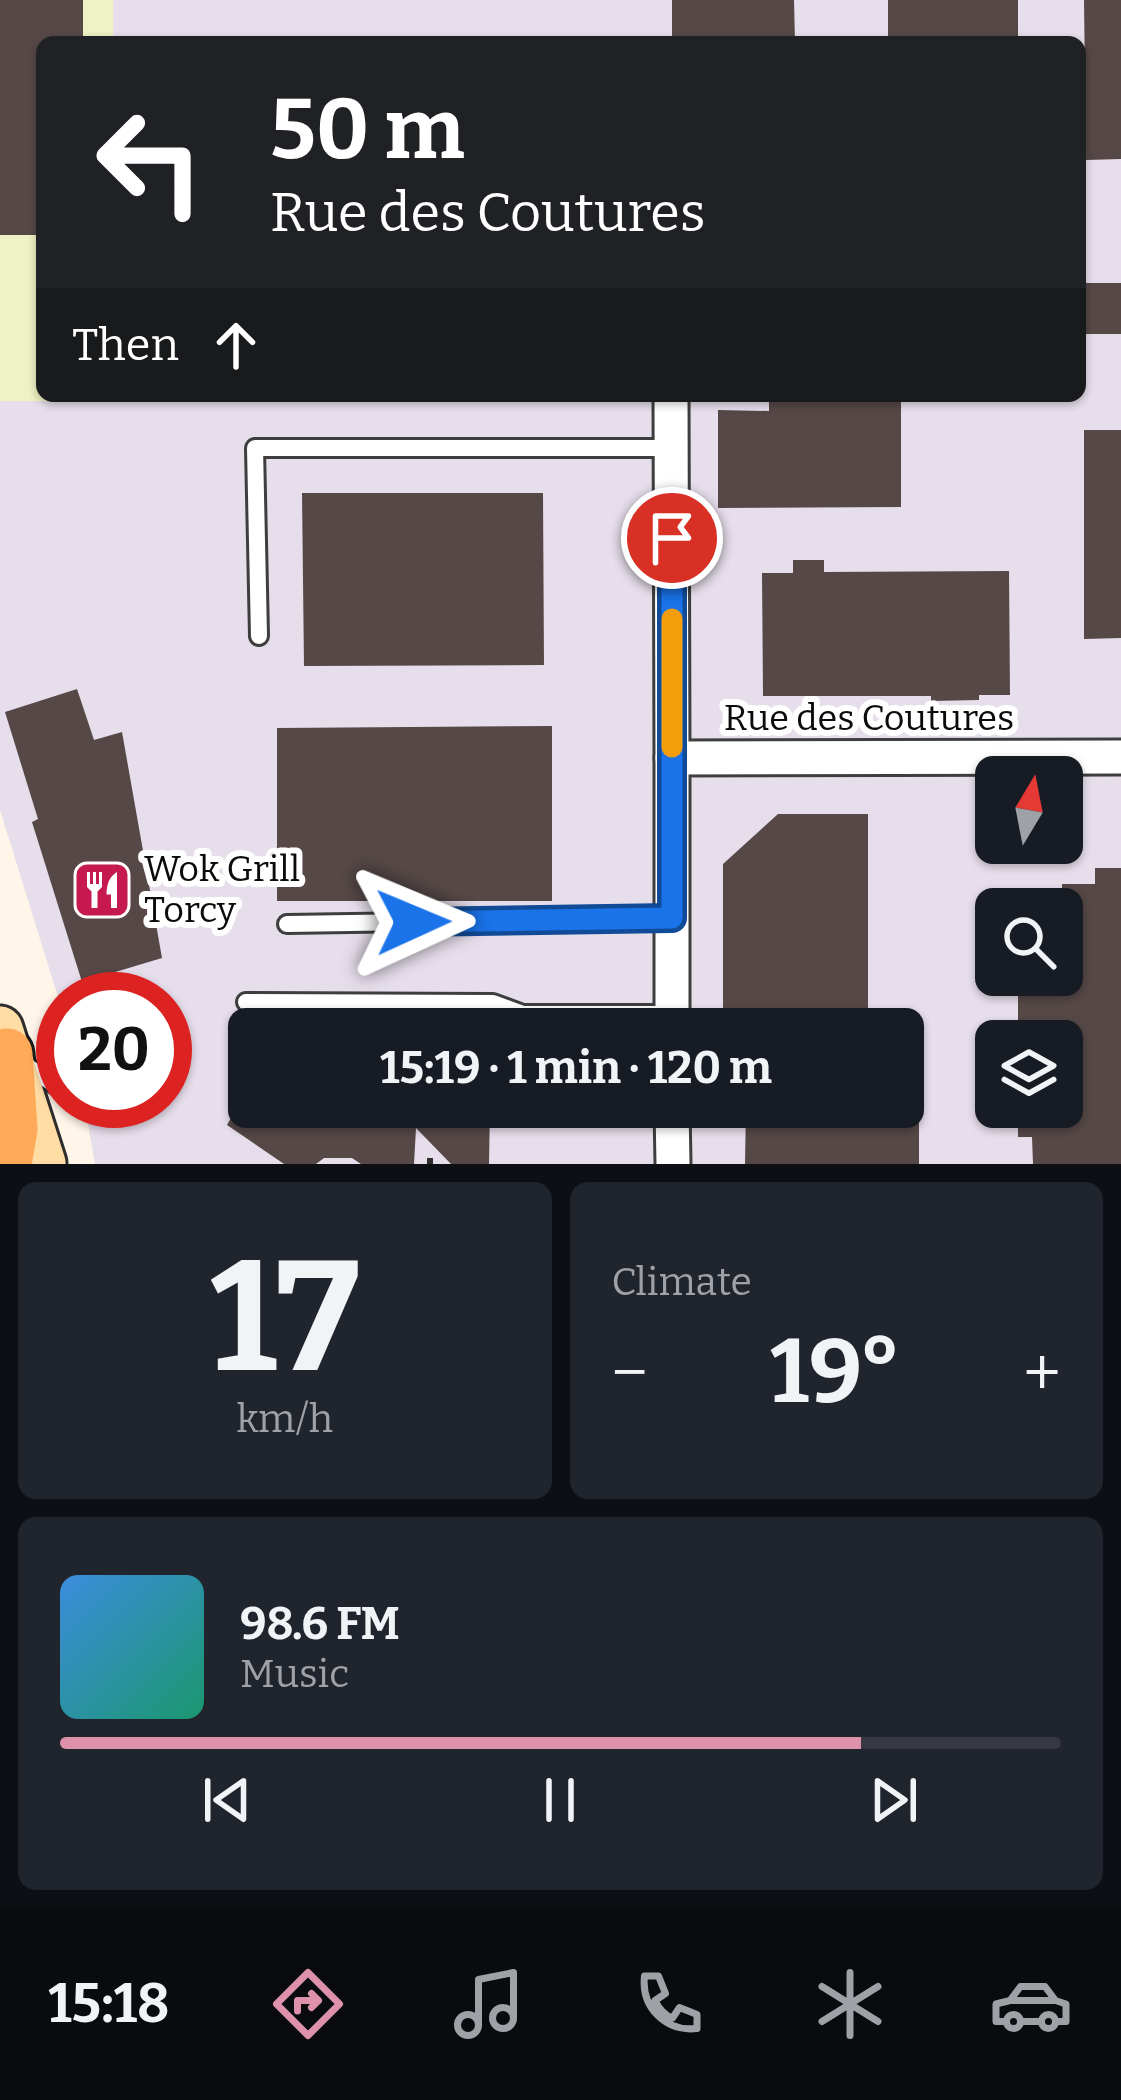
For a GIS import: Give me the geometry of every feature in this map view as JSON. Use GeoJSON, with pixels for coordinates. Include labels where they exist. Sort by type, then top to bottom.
{"type":"FeatureCollection","features":[{"type":"Feature","properties":{"kind":"main road"},"geometry":{"type":"LineString","coordinates":[[4,1041],[12,1129],[7,1164]]}},
{"type":"Feature","properties":{"kind":"street"},"geometry":{"type":"LineString","coordinates":[[671,402],[672,1008]]}},
{"type":"Feature","properties":{"kind":"street","name":"Rue des Coutures"},"geometry":{"type":"LineString","coordinates":[[672,758],[1121,757]]}},
{"type":"Feature","properties":{"kind":"street"},"geometry":{"type":"LineString","coordinates":[[4,1041],[42,1164]]}},
{"type":"Feature","properties":{"kind":"street"},"geometry":{"type":"LineString","coordinates":[[673,1128],[673,1164]]}},
{"type":"Feature","properties":{"kind":"lane"},"geometry":{"type":"LineString","coordinates":[[259,636],[255,448],[672,448]]}},
{"type":"Feature","properties":{"kind":"lane"},"geometry":{"type":"LineString","coordinates":[[287,924],[672,918]]}},
{"type":"Feature","properties":{"kind":"lane"},"geometry":{"type":"LineString","coordinates":[[246,1002],[493,1003],[507,1008]]}},
{"type":"Feature","properties":{"kind":"lane"},"geometry":{"type":"LineString","coordinates":[[4,1041],[36,1068]]}},
{"type":"Feature","properties":{"kind":"shaded area"},"geometry":{"type":"Polygon","coordinates":[[[113,0],[1121,0],[1121,1164],[95,1164],[89,1128],[192,1128],[192,972],[50,972],[0,810],[0,401],[1086,402],[1086,36],[113,36],[113,0]]]}},
{"type":"Feature","properties":{"kind":"green space"},"geometry":{"type":"Polygon","coordinates":[[[0,0],[113,0],[113,36],[36,36],[36,401],[0,401],[0,0]]]}},
{"type":"Feature","properties":{"kind":"building"},"geometry":{"type":"Polygon","coordinates":[[[0,0],[83,0],[83,36],[36,36],[36,235],[0,235],[0,0]]]}},
{"type":"Feature","properties":{"kind":"building"},"geometry":{"type":"Polygon","coordinates":[[[672,0],[794,0],[795,36],[672,36],[672,0]]]}},
{"type":"Feature","properties":{"kind":"building"},"geometry":{"type":"Polygon","coordinates":[[[888,0],[1018,0],[1018,36],[888,36],[888,0]]]}},
{"type":"Feature","properties":{"kind":"building"},"geometry":{"type":"Polygon","coordinates":[[[1084,0],[1121,0],[1121,159],[1086,160],[1084,0]]]}},
{"type":"Feature","properties":{"kind":"building"},"geometry":{"type":"Polygon","coordinates":[[[1086,283],[1121,283],[1121,334],[1086,334],[1086,283]]]}},
{"type":"Feature","properties":{"kind":"building"},"geometry":{"type":"Polygon","coordinates":[[[769,402],[901,402],[901,507],[718,508],[718,410],[769,411],[769,402]]]}},
{"type":"Feature","properties":{"kind":"building"},"geometry":{"type":"Polygon","coordinates":[[[1084,430],[1121,430],[1121,638],[1084,639],[1084,430]]]}},
{"type":"Feature","properties":{"kind":"building"},"geometry":{"type":"Polygon","coordinates":[[[302,493],[543,493],[544,665],[304,666],[302,493]]]}},
{"type":"Feature","properties":{"kind":"building"},"geometry":{"type":"Polygon","coordinates":[[[793,560],[824,560],[824,572],[1009,571],[1010,695],[931,701],[931,696],[763,696],[762,573],[793,573],[793,560]]]}},
{"type":"Feature","properties":{"kind":"building","name":"Wok Grill Torcy"},"geometry":{"type":"Polygon","coordinates":[[[77,689],[94,740],[122,732],[162,958],[115,972],[79,972],[32,822],[38,819],[5,712],[77,689]]]}},
{"type":"Feature","properties":{"kind":"building"},"geometry":{"type":"Polygon","coordinates":[[[552,726],[552,901],[277,901],[277,728],[552,726]]]}},
{"type":"Feature","properties":{"kind":"building"},"geometry":{"type":"Polygon","coordinates":[[[778,814],[868,814],[868,1008],[723,1008],[723,864],[778,814]]]}},
{"type":"Feature","properties":{"kind":"building"},"geometry":{"type":"Polygon","coordinates":[[[1095,868],[1121,868],[1121,1164],[1033,1164],[1032,1137],[1018,1137],[1018,1128],[1083,1128],[1083,1020],[1018,1020],[1018,996],[1083,996],[1083,888],[1062,888],[1062,884],[1095,884],[1095,868]]]}},
{"type":"Feature","properties":{"kind":"building"},"geometry":{"type":"Polygon","coordinates":[[[231,1128],[416,1128],[414,1164],[324,1158],[316,1164],[284,1164],[231,1128]]]}},
{"type":"Feature","properties":{"kind":"building"},"geometry":{"type":"Polygon","coordinates":[[[416,1128],[490,1128],[489,1164],[451,1164],[416,1128]]]}},
{"type":"Feature","properties":{"kind":"building"},"geometry":{"type":"Polygon","coordinates":[[[746,1128],[919,1128],[919,1164],[745,1164],[746,1128]]]}},
{"type":"Feature","properties":{"kind":"slow traffic"},"geometry":{"type":"LineString","coordinates":[[672,619],[672,747]]}},
{"type":"Feature","properties":{"kind":"place","name":"Wok Grill Torcy"},"geometry":{"type":"Point","coordinates":[102,890]}},
{"type":"Feature","properties":{"kind":"route"},"geometry":{"type":"LineString","coordinates":[[413,922],[672,918],[672,538]]}}]}
